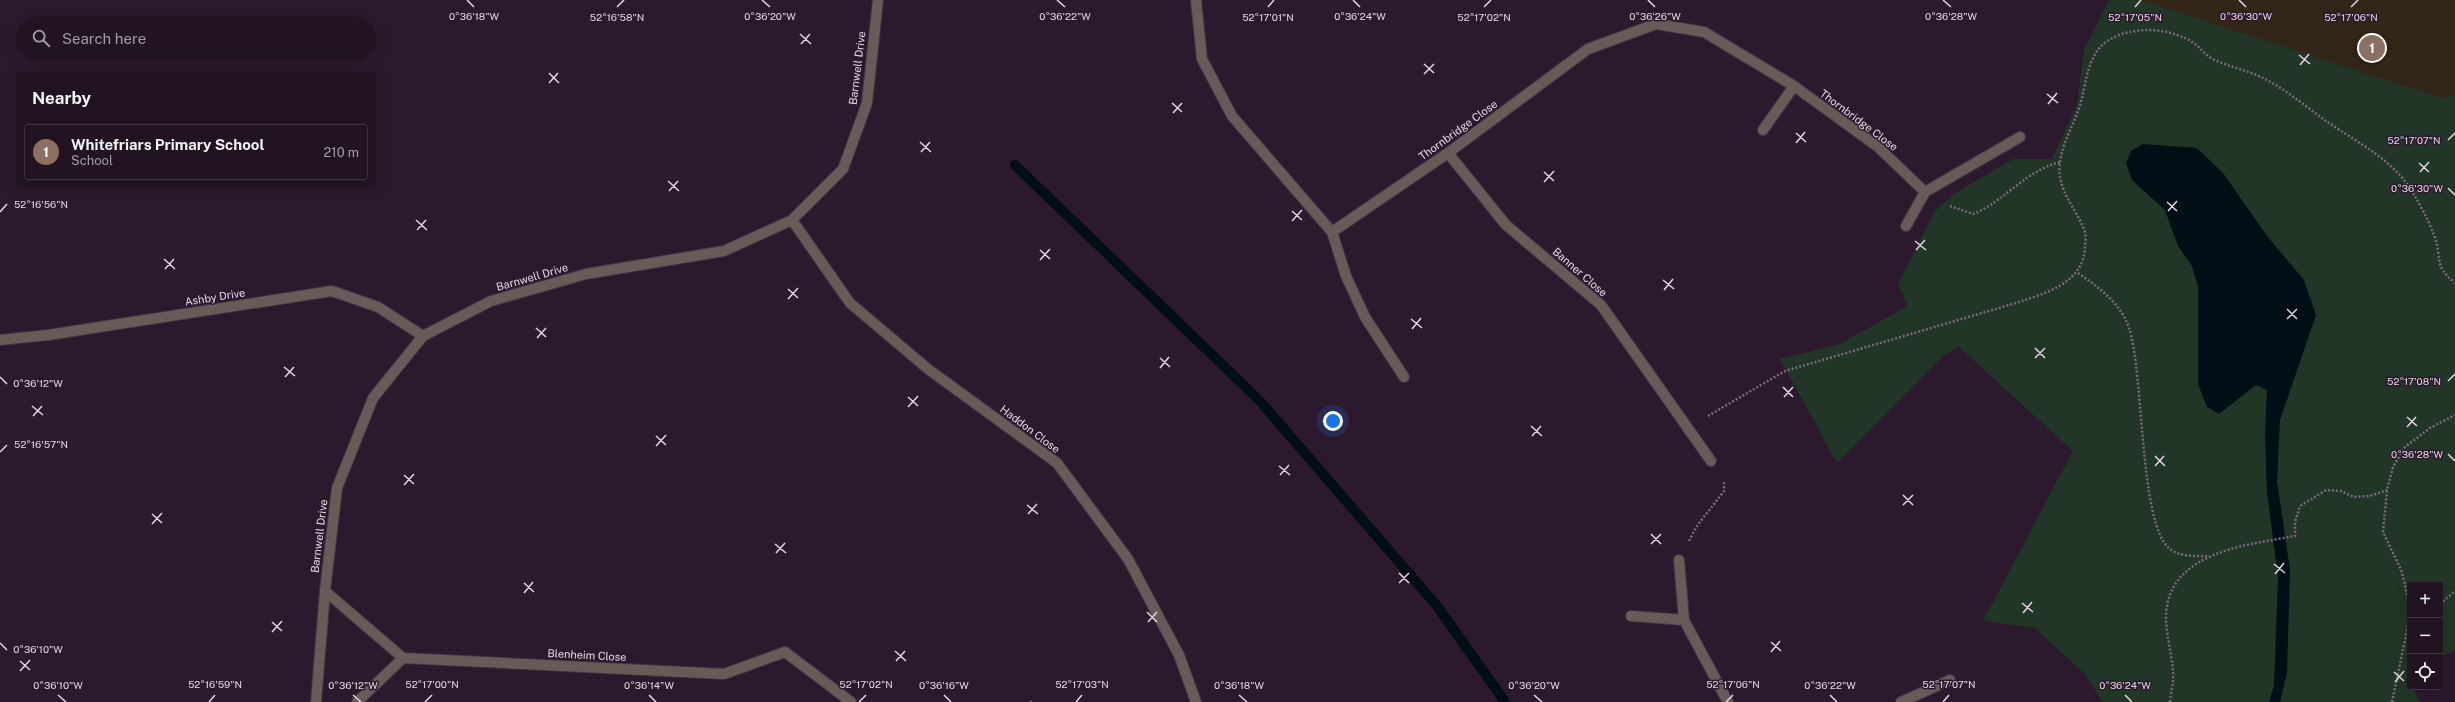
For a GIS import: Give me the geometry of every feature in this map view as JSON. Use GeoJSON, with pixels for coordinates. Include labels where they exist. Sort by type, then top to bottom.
{"type":"FeatureCollection","features":[{"type":"Feature","properties":{"kind":"street","name":"Barnwell Drive"},"geometry":{"type":"LineString","coordinates":[[316,702],[325,591],[337,488],[373,398],[423,336],[491,301],[586,274],[724,251],[792,220],[843,169],[867,103],[878,0]]}},
{"type":"Feature","properties":{"kind":"street"},"geometry":{"type":"LineString","coordinates":[[1196,0],[1202,59],[1232,116],[1332,232],[1346,276],[1365,317],[1404,377]]}},
{"type":"Feature","properties":{"kind":"street","name":"Thornbridge Close"},"geometry":{"type":"LineString","coordinates":[[1332,232],[1448,153],[1588,49],[1656,24],[1704,32],[1794,86],[1873,143],[1925,192]]}},
{"type":"Feature","properties":{"kind":"street"},"geometry":{"type":"LineString","coordinates":[[1763,130],[1794,86]]}},
{"type":"Feature","properties":{"kind":"street"},"geometry":{"type":"LineString","coordinates":[[1906,226],[1925,192],[2020,137]]}},
{"type":"Feature","properties":{"kind":"street","name":"Banner Close"},"geometry":{"type":"LineString","coordinates":[[1448,153],[1506,225],[1601,306],[1711,460]]}},
{"type":"Feature","properties":{"kind":"street","name":"Haddon Close"},"geometry":{"type":"LineString","coordinates":[[792,220],[850,303],[928,368],[1057,464],[1128,559],[1179,655],[1196,702]]}},
{"type":"Feature","properties":{"kind":"street","name":"Ashby Drive"},"geometry":{"type":"LineString","coordinates":[[0,340],[48,335],[332,291],[378,307],[423,336]]}},
{"type":"Feature","properties":{"kind":"street"},"geometry":{"type":"LineString","coordinates":[[1679,560],[1684,620],[1728,702]]}},
{"type":"Feature","properties":{"kind":"street"},"geometry":{"type":"LineString","coordinates":[[325,591],[403,658],[357,702]]}},
{"type":"Feature","properties":{"kind":"street"},"geometry":{"type":"LineString","coordinates":[[1631,616],[1684,620]]}},
{"type":"Feature","properties":{"kind":"street","name":"Blenheim Close"},"geometry":{"type":"LineString","coordinates":[[403,658],[724,674],[785,652],[851,702]]}},
{"type":"Feature","properties":{"kind":"street"},"geometry":{"type":"LineString","coordinates":[[1901,702],[1950,680]]}},
{"type":"Feature","properties":{"kind":"path"},"geometry":{"type":"LineString","coordinates":[[1688,428],[1785,371],[2016,303],[2050,291],[2066,283],[2078,273],[2085,252],[2084,228],[2065,194],[2060,176],[2061,162],[2069,132],[2080,109],[2087,74],[2092,59],[2104,42],[2120,34],[2138,30],[2172,34],[2192,42],[2211,58],[2262,78],[2308,106],[2383,161],[2403,178],[2412,190],[2435,237],[2438,264],[2455,283]]}},
{"type":"Feature","properties":{"kind":"path"},"geometry":{"type":"LineString","coordinates":[[1925,192],[1951,206],[1973,214],[1988,209],[2015,187],[2055,163],[2061,162]]}},
{"type":"Feature","properties":{"kind":"path"},"geometry":{"type":"LineString","coordinates":[[2078,273],[2098,287],[2115,303],[2129,327],[2136,371],[2146,470],[2152,509],[2159,534],[2170,549],[2184,555],[2208,556]]}},
{"type":"Feature","properties":{"kind":"path"},"geometry":{"type":"LineString","coordinates":[[2407,594],[2402,572],[2383,532],[2387,490],[2393,467],[2405,447],[2430,428],[2455,415]]}},
{"type":"Feature","properties":{"kind":"path"},"geometry":{"type":"LineString","coordinates":[[1679,560],[1698,526],[1724,491],[1724,477],[1711,460]]}},
{"type":"Feature","properties":{"kind":"path"},"geometry":{"type":"LineString","coordinates":[[2170,702],[2173,673],[2166,617],[2173,588],[2186,570],[2208,556],[2251,544],[2295,536],[2295,522],[2300,506],[2326,490],[2341,491],[2354,497],[2370,496],[2387,490]]}},
{"type":"Feature","properties":{"kind":"path"},"geometry":{"type":"LineString","coordinates":[[2443,601],[2455,591]]}},
{"type":"Feature","properties":{"kind":"path"},"geometry":{"type":"LineString","coordinates":[[2392,702],[2407,634]]}},
{"type":"Feature","properties":{"kind":"shaded area"},"geometry":{"type":"Polygon","coordinates":[[[2141,0],[2455,0],[2455,96],[2442,98],[2141,0]]]}},
{"type":"Feature","properties":{"kind":"shaded area"},"geometry":{"type":"Polygon","coordinates":[[[2143,144],[2197,148],[2223,173],[2267,236],[2304,280],[2316,315],[2280,420],[2277,481],[2290,570],[2287,673],[2280,702],[2269,702],[2274,686],[2278,577],[2267,492],[2265,436],[2267,390],[2256,385],[2219,414],[2207,407],[2198,384],[2198,287],[2192,266],[2178,246],[2165,210],[2132,180],[2126,163],[2131,151],[2143,144]]]}},
{"type":"Feature","properties":{"kind":"green space"},"geometry":{"type":"Polygon","coordinates":[[[2109,0],[2141,0],[2442,98],[2455,95],[2455,650],[2443,656],[2443,582],[2407,582],[2407,690],[2414,690],[2420,702],[2103,702],[2085,674],[2035,628],[1983,621],[2073,451],[1959,347],[1944,355],[1837,463],[1780,359],[1840,344],[1908,306],[1898,285],[1935,211],[1954,194],[2013,159],[2052,159],[2077,105],[2084,50],[2109,0]]]}},
{"type":"Feature","properties":{"kind":"waterway"},"geometry":{"type":"LineString","coordinates":[[1015,165],[1259,400],[1437,606],[1505,702]]}},
{"type":"Feature","properties":{"kind":"place","name":"Whitefriars Primary School"},"geometry":{"type":"Point","coordinates":[2372,48]}}]}
